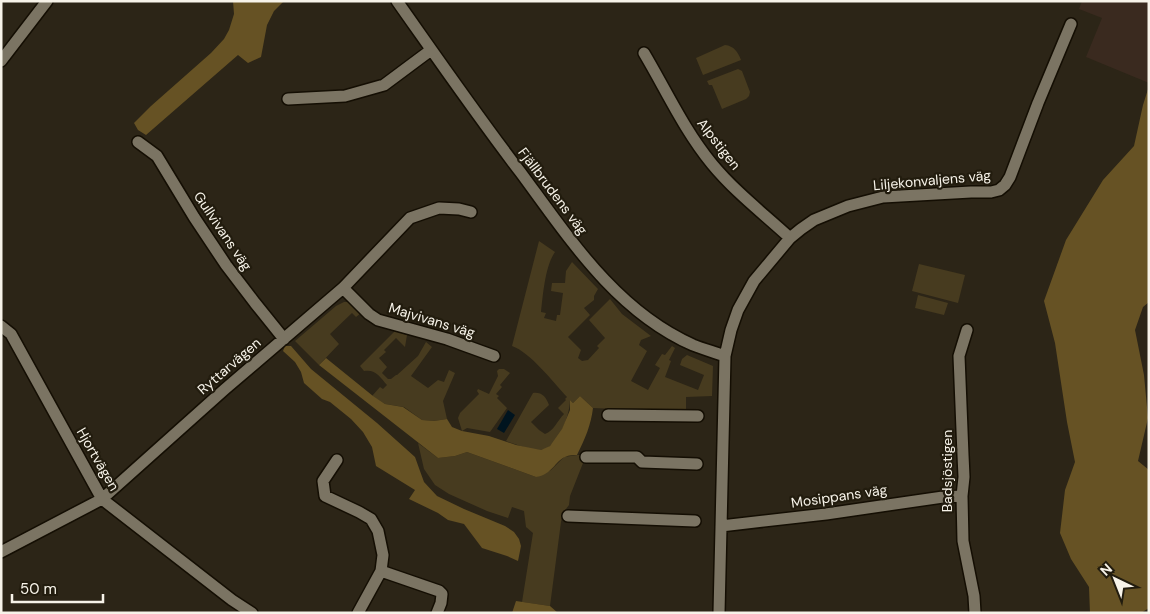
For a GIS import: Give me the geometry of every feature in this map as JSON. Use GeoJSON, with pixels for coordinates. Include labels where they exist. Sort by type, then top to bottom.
{"type":"FeatureCollection","features":[{"type":"Feature","properties":{"kind":"street"},"geometry":{"type":"LineString","coordinates":[[1,61],[47,1]]}},
{"type":"Feature","properties":{"kind":"street","name":"Fjällbrudens väg"},"geometry":{"type":"LineString","coordinates":[[397,1],[468,103],[560,227],[596,271],[649,320],[693,345],[725,356]]}},
{"type":"Feature","properties":{"kind":"street","name":"Liljekonvaljens väg"},"geometry":{"type":"LineString","coordinates":[[719,613],[725,356],[731,330],[744,296],[790,238],[814,220],[830,212],[884,197],[991,192],[999,190],[1010,177],[1071,24]]}},
{"type":"Feature","properties":{"kind":"street"},"geometry":{"type":"LineString","coordinates":[[288,99],[345,96],[384,85],[431,50]]}},
{"type":"Feature","properties":{"kind":"street","name":"Alpstigen"},"geometry":{"type":"LineString","coordinates":[[644,53],[681,119],[712,164],[736,189],[790,238]]}},
{"type":"Feature","properties":{"kind":"street","name":"Gullvivans väg"},"geometry":{"type":"LineString","coordinates":[[138,142],[157,156],[226,265],[284,339]]}},
{"type":"Feature","properties":{"kind":"street","name":"Ryttarvägen"},"geometry":{"type":"LineString","coordinates":[[1,552],[102,500],[225,389],[343,288],[410,218],[439,208],[471,212]]}},
{"type":"Feature","properties":{"kind":"street","name":"Majvivans väg"},"geometry":{"type":"LineString","coordinates":[[343,288],[369,314],[378,320],[448,339],[494,356]]}},
{"type":"Feature","properties":{"kind":"street","name":"Hjortvägen"},"geometry":{"type":"LineString","coordinates":[[1,326],[12,334],[102,500],[232,600],[252,613]]}},
{"type":"Feature","properties":{"kind":"street","name":"Badsjöstigen"},"geometry":{"type":"LineString","coordinates":[[967,330],[959,356],[964,477],[962,496],[963,541],[974,596],[974,613]]}},
{"type":"Feature","properties":{"kind":"street"},"geometry":{"type":"LineString","coordinates":[[608,414],[698,416]]}},
{"type":"Feature","properties":{"kind":"street"},"geometry":{"type":"LineString","coordinates":[[586,457],[637,457],[642,462],[697,464]]}},
{"type":"Feature","properties":{"kind":"street"},"geometry":{"type":"LineString","coordinates":[[337,460],[323,481],[325,496],[371,519],[378,531],[383,555],[381,571],[358,613]]}},
{"type":"Feature","properties":{"kind":"street","name":"Mosippans väg"},"geometry":{"type":"LineString","coordinates":[[721,526],[962,496]]}},
{"type":"Feature","properties":{"kind":"street"},"geometry":{"type":"LineString","coordinates":[[568,516],[695,521]]}},
{"type":"Feature","properties":{"kind":"street"},"geometry":{"type":"LineString","coordinates":[[381,571],[438,591],[442,594],[437,613]]}},
{"type":"Feature","properties":{"kind":"shaded area"},"geometry":{"type":"Polygon","coordinates":[[[233,1],[284,1],[274,11],[267,25],[261,57],[248,63],[238,55],[146,135],[138,130],[134,123],[224,39],[234,14],[233,1]]]}},
{"type":"Feature","properties":{"kind":"shaded area"},"geometry":{"type":"Polygon","coordinates":[[[1082,1],[1149,1],[1149,83],[1086,57],[1102,18],[1079,9],[1082,1]]]}},
{"type":"Feature","properties":{"kind":"shaded area"},"geometry":{"type":"Polygon","coordinates":[[[725,45],[735,50],[741,60],[703,75],[696,58],[725,45]]]}},
{"type":"Feature","properties":{"kind":"shaded area"},"geometry":{"type":"Polygon","coordinates":[[[738,69],[742,71],[750,92],[749,96],[722,109],[712,85],[709,85],[707,81],[738,69]]]}},
{"type":"Feature","properties":{"kind":"shaded area"},"geometry":{"type":"Polygon","coordinates":[[[1149,86],[1149,302],[1143,307],[1135,330],[1144,375],[1148,418],[1138,461],[1149,470],[1149,608],[1141,613],[1090,613],[1089,587],[1071,559],[1060,533],[1065,490],[1075,462],[1055,343],[1044,301],[1066,240],[1103,180],[1134,146],[1149,86]]]}},
{"type":"Feature","properties":{"kind":"shaded area"},"geometry":{"type":"Polygon","coordinates":[[[539,241],[555,252],[545,281],[541,312],[546,313],[544,318],[556,321],[557,315],[560,315],[563,293],[551,291],[552,283],[565,283],[566,271],[572,262],[598,289],[594,300],[584,308],[590,315],[568,337],[581,350],[578,358],[582,361],[588,360],[605,338],[589,320],[610,299],[622,314],[651,336],[641,340],[639,345],[647,351],[631,381],[648,390],[660,368],[655,365],[662,354],[665,355],[672,346],[675,348],[669,360],[671,361],[665,377],[698,390],[704,375],[680,365],[682,359],[687,355],[713,366],[712,396],[686,397],[686,412],[593,408],[580,396],[573,403],[570,400],[568,414],[562,430],[547,448],[541,450],[534,449],[506,441],[533,393],[539,393],[543,396],[549,405],[531,422],[545,434],[553,428],[564,414],[558,408],[567,397],[534,361],[512,346],[539,241]]]}},
{"type":"Feature","properties":{"kind":"shaded area"},"geometry":{"type":"Polygon","coordinates":[[[919,264],[965,275],[958,303],[912,291],[919,264]]]}},
{"type":"Feature","properties":{"kind":"shaded area"},"geometry":{"type":"Polygon","coordinates":[[[918,295],[948,303],[944,315],[915,308],[918,295]]]}},
{"type":"Feature","properties":{"kind":"shaded area"},"geometry":{"type":"Polygon","coordinates":[[[349,302],[361,313],[356,317],[352,313],[330,334],[339,344],[319,365],[295,341],[336,306],[349,302]]]}},
{"type":"Feature","properties":{"kind":"shaded area"},"geometry":{"type":"Polygon","coordinates":[[[395,331],[407,335],[405,347],[396,338],[384,350],[386,352],[379,358],[387,367],[382,373],[388,379],[397,375],[418,356],[426,342],[432,347],[411,376],[428,388],[438,380],[444,382],[449,370],[455,373],[443,401],[447,419],[422,420],[404,407],[385,404],[372,396],[380,387],[383,389],[387,385],[377,374],[372,371],[364,371],[360,366],[395,331]]]}},
{"type":"Feature","properties":{"kind":"shaded area"},"geometry":{"type":"Polygon","coordinates":[[[285,346],[291,346],[311,369],[415,457],[424,482],[437,496],[505,526],[514,532],[521,546],[518,561],[482,548],[464,524],[448,520],[409,499],[415,490],[376,466],[372,447],[363,432],[351,419],[330,402],[322,399],[304,383],[301,372],[295,362],[283,351],[285,346]]]}},
{"type":"Feature","properties":{"kind":"shaded area"},"geometry":{"type":"Polygon","coordinates":[[[326,358],[385,404],[403,407],[422,420],[447,419],[452,427],[462,431],[489,436],[516,445],[541,450],[550,446],[562,429],[570,410],[570,400],[573,403],[580,396],[593,408],[591,420],[577,455],[562,459],[550,471],[541,476],[536,477],[467,452],[438,458],[319,365],[326,358]]]}},
{"type":"Feature","properties":{"kind":"shaded area"},"geometry":{"type":"Polygon","coordinates":[[[504,369],[510,373],[500,385],[502,387],[496,394],[499,396],[497,398],[507,408],[490,432],[467,428],[462,431],[458,418],[460,413],[479,394],[478,389],[489,394],[498,376],[497,371],[504,369]]]}},
{"type":"Feature","properties":{"kind":"shaded area"},"geometry":{"type":"Polygon","coordinates":[[[418,443],[438,458],[467,452],[536,477],[551,470],[564,457],[584,455],[583,463],[570,496],[569,505],[563,513],[550,606],[522,602],[533,533],[526,527],[524,511],[512,507],[508,518],[449,494],[435,485],[424,469],[418,443]]]}},
{"type":"Feature","properties":{"kind":"shaded area"},"geometry":{"type":"Polygon","coordinates":[[[516,601],[550,606],[558,613],[512,613],[516,601]]]}},
{"type":"Feature","properties":{"kind":"water"},"geometry":{"type":"Polygon","coordinates":[[[508,410],[515,415],[504,433],[497,429],[508,410]]]}}]}
